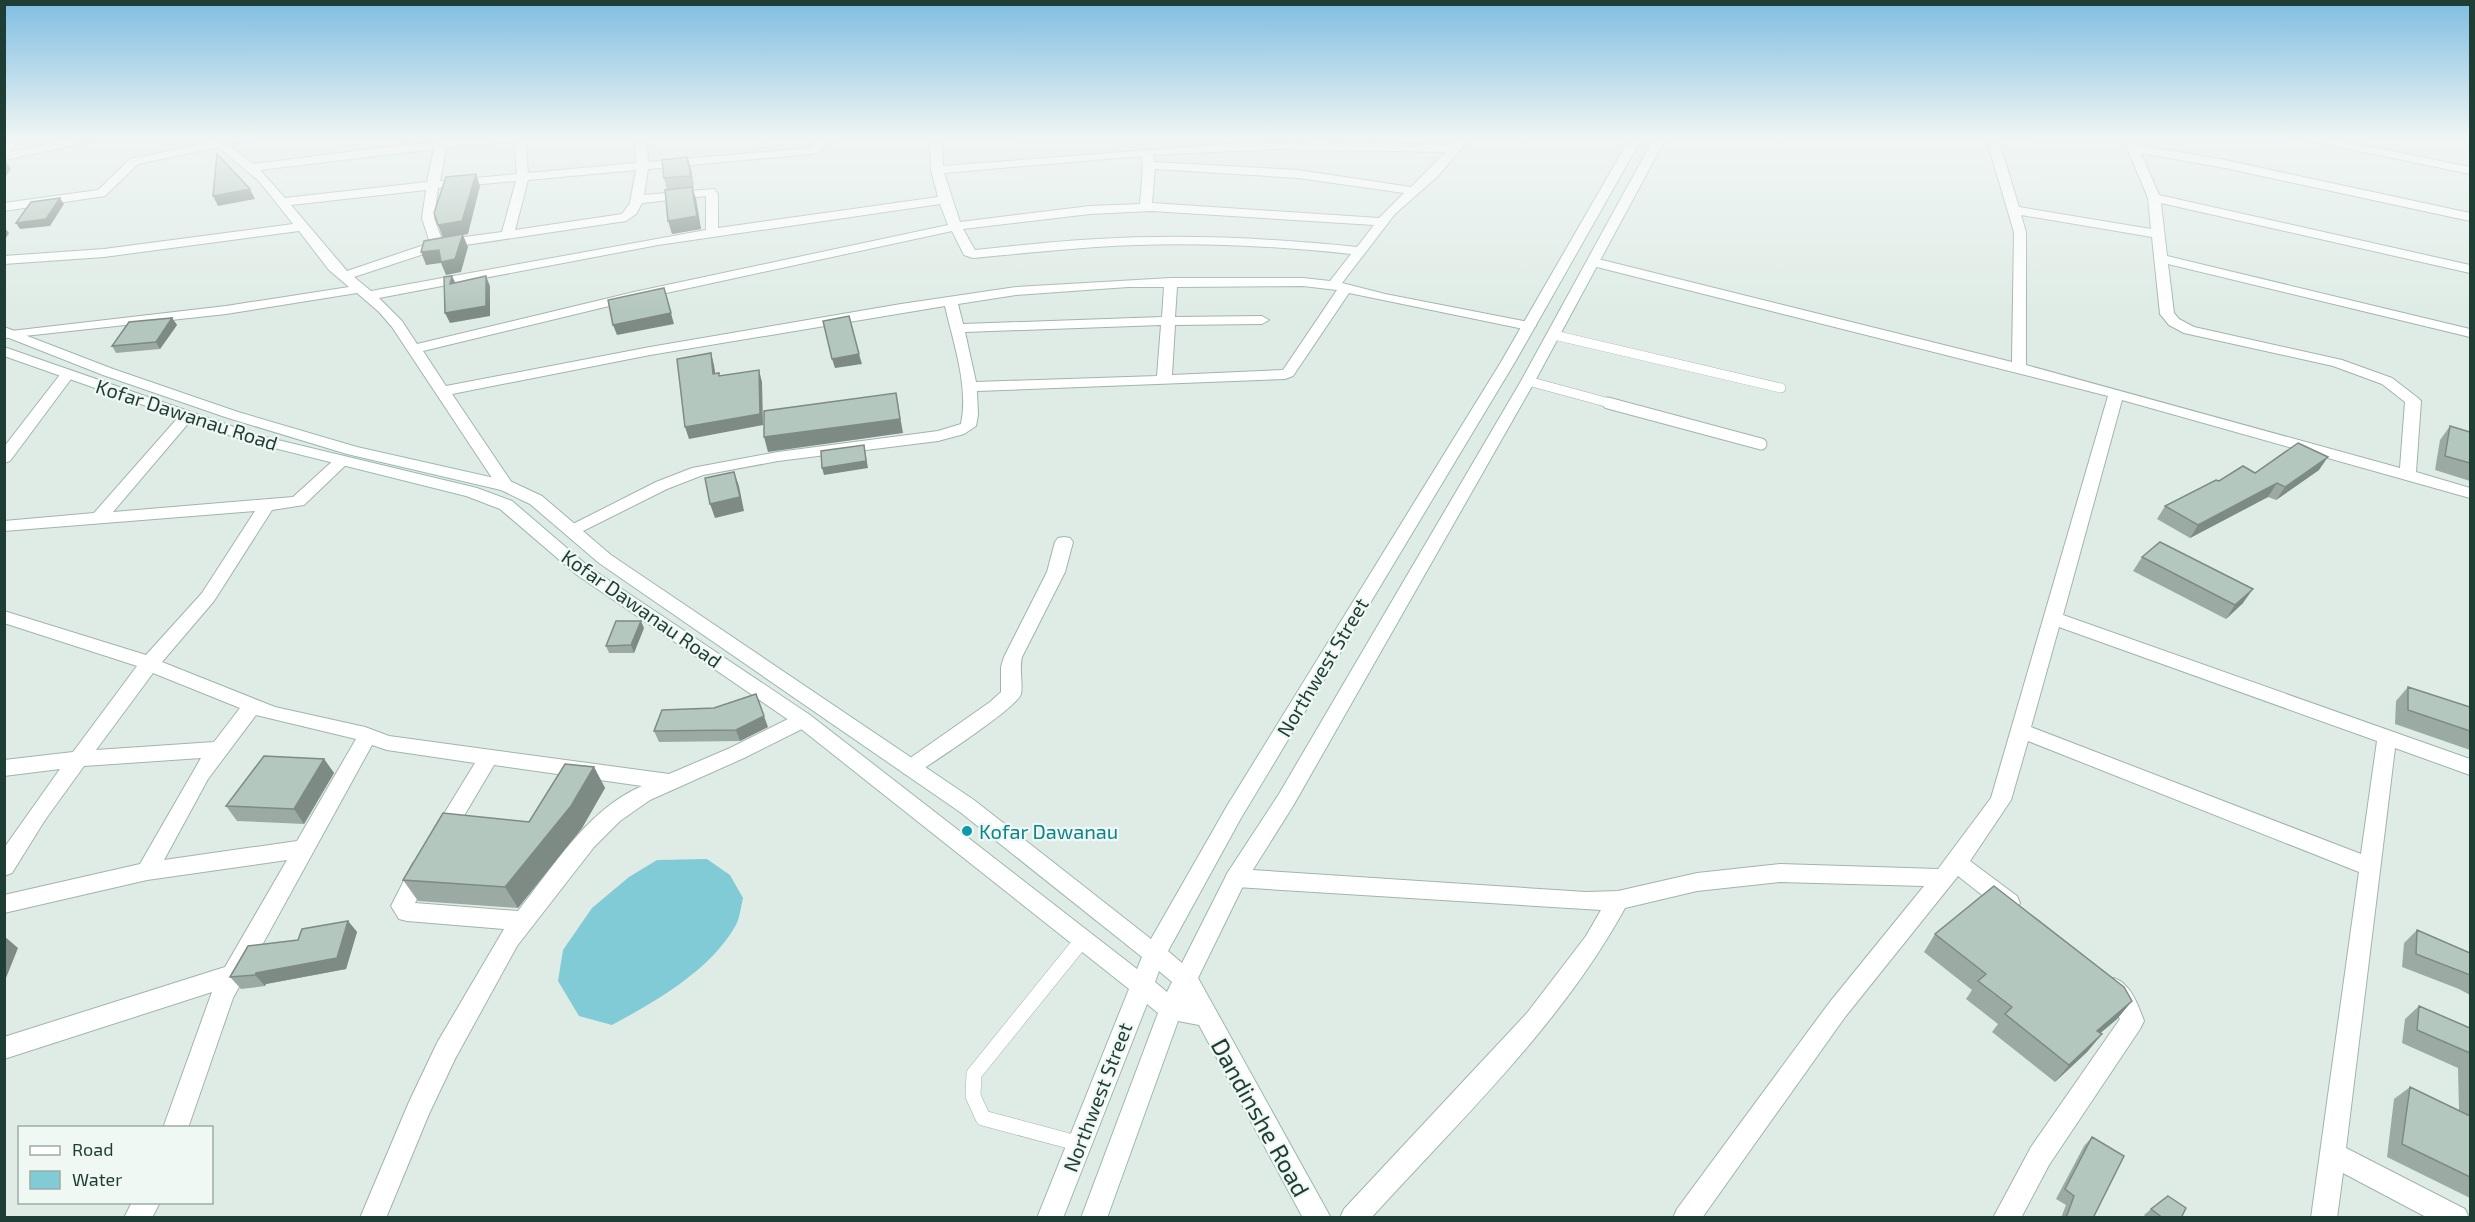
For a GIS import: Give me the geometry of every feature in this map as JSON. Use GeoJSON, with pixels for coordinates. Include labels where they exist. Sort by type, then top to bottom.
{"type":"FeatureCollection","features":[{"type":"Feature","properties":{"kind":"street"},"geometry":{"type":"LineString","coordinates":[[4,207],[87,195]]}},
{"type":"Feature","properties":{"kind":"street"},"geometry":{"type":"LineString","coordinates":[[276,195],[334,267],[397,324],[506,486]]}},
{"type":"Feature","properties":{"kind":"street"},"geometry":{"type":"LineString","coordinates":[[282,202],[347,195]]}},
{"type":"Feature","properties":{"kind":"street"},"geometry":{"type":"LineString","coordinates":[[430,195],[428,218],[437,245]]}},
{"type":"Feature","properties":{"kind":"street"},"geometry":{"type":"LineString","coordinates":[[507,236],[518,195]]}},
{"type":"Feature","properties":{"kind":"street"},"geometry":{"type":"LineString","coordinates":[[344,276],[437,245],[626,218],[633,209],[637,195]]}},
{"type":"Feature","properties":{"kind":"street"},"geometry":{"type":"LineString","coordinates":[[636,200],[682,195]]}},
{"type":"Feature","properties":{"kind":"street"},"geometry":{"type":"LineString","coordinates":[[712,195],[712,233]]}},
{"type":"Feature","properties":{"kind":"street"},"geometry":{"type":"LineString","coordinates":[[945,195],[954,226],[969,252],[980,255],[1096,243],[1149,241],[1293,244],[1360,251]]}},
{"type":"Feature","properties":{"kind":"street"},"geometry":{"type":"LineString","coordinates":[[1146,195],[1146,207]]}},
{"type":"Feature","properties":{"kind":"street"},"geometry":{"type":"LineString","coordinates":[[969,387],[1268,377],[1288,373],[1360,251],[1399,202],[1408,195]]}},
{"type":"Feature","properties":{"kind":"street","name":"Northwest Street"},"geometry":{"type":"LineString","coordinates":[[1050,1218],[1140,985],[1154,955],[1234,812],[1529,326],[1604,195]]}},
{"type":"Feature","properties":{"kind":"street","name":"Northwest Street"},"geometry":{"type":"LineString","coordinates":[[1094,1218],[1172,1009],[1236,878],[1286,800],[1528,381],[1630,195]]}},
{"type":"Feature","properties":{"kind":"street"},"geometry":{"type":"LineString","coordinates":[[2009,195],[2020,232],[2019,368]]}},
{"type":"Feature","properties":{"kind":"street"},"geometry":{"type":"LineString","coordinates":[[2153,195],[2167,314],[2174,322],[2189,330],[2337,363],[2387,381],[2413,401],[2408,474]]}},
{"type":"Feature","properties":{"kind":"street"},"geometry":{"type":"LineString","coordinates":[[2368,195],[2470,217]]}},
{"type":"Feature","properties":{"kind":"street"},"geometry":{"type":"LineString","coordinates":[[2154,198],[2470,269]]}},
{"type":"Feature","properties":{"kind":"street"},"geometry":{"type":"LineString","coordinates":[[7,339],[364,293],[658,241],[946,199]]}},
{"type":"Feature","properties":{"kind":"street"},"geometry":{"type":"LineString","coordinates":[[414,349],[645,294],[954,226],[1090,210],[1146,207],[1382,222]]}},
{"type":"Feature","properties":{"kind":"street"},"geometry":{"type":"LineString","coordinates":[[2013,210],[2158,234]]}},
{"type":"Feature","properties":{"kind":"street"},"geometry":{"type":"LineString","coordinates":[[4,260],[104,253],[301,227]]}},
{"type":"Feature","properties":{"kind":"street"},"geometry":{"type":"LineString","coordinates":[[2161,258],[2470,333]]}},
{"type":"Feature","properties":{"kind":"street"},"geometry":{"type":"LineString","coordinates":[[1594,262],[1872,329],[2408,474],[2470,493]]}},
{"type":"Feature","properties":{"kind":"street"},"geometry":{"type":"LineString","coordinates":[[444,391],[650,351],[951,301],[1050,288],[1171,282],[1303,282],[1340,286],[1385,298],[1529,326]]}},
{"type":"Feature","properties":{"kind":"street"},"geometry":{"type":"LineString","coordinates":[[1164,380],[1171,282]]}},
{"type":"Feature","properties":{"kind":"street"},"geometry":{"type":"LineString","coordinates":[[573,531],[701,470],[960,430],[968,426],[971,419],[969,387],[951,301]]}},
{"type":"Feature","properties":{"kind":"street"},"geometry":{"type":"LineString","coordinates":[[957,328],[1168,320],[1262,320]]}},
{"type":"Feature","properties":{"kind":"street","name":"Kofar Dawanau Road"},"geometry":{"type":"LineString","coordinates":[[7,339],[67,375],[252,438],[491,498],[521,517],[583,571],[803,720],[1172,1009]]}},
{"type":"Feature","properties":{"kind":"street","name":"Kofar Dawanau Road"},"geometry":{"type":"LineString","coordinates":[[7,339],[244,419],[353,451],[506,486],[536,500],[605,559],[967,806],[1187,980]]}},
{"type":"Feature","properties":{"kind":"street"},"geometry":{"type":"LineString","coordinates":[[4,458],[67,375]]}},
{"type":"Feature","properties":{"kind":"street"},"geometry":{"type":"LineString","coordinates":[[1686,1218],[1837,1010],[1949,870],[2001,800],[2116,395]]}},
{"type":"Feature","properties":{"kind":"street"},"geometry":{"type":"LineString","coordinates":[[98,519],[187,416]]}},
{"type":"Feature","properties":{"kind":"street"},"geometry":{"type":"LineString","coordinates":[[4,526],[267,506],[298,501],[342,461]]}},
{"type":"Feature","properties":{"kind":"street"},"geometry":{"type":"LineString","coordinates":[[4,867],[38,814],[150,664],[208,597],[267,506]]}},
{"type":"Feature","properties":{"kind":"street"},"geometry":{"type":"LineString","coordinates":[[910,768],[997,707],[1011,694],[1010,667],[1013,657],[1056,572],[1064,542]]}},
{"type":"Feature","properties":{"kind":"street"},"geometry":{"type":"LineString","coordinates":[[583,571],[605,559]]}},
{"type":"Feature","properties":{"kind":"street"},"geometry":{"type":"LineString","coordinates":[[4,617],[150,664],[252,706],[368,735],[387,743],[671,782]]}},
{"type":"Feature","properties":{"kind":"street"},"geometry":{"type":"LineString","coordinates":[[2052,618],[2470,767]]}},
{"type":"Feature","properties":{"kind":"street"},"geometry":{"type":"LineString","coordinates":[[147,871],[201,773],[252,706]]}},
{"type":"Feature","properties":{"kind":"street"},"geometry":{"type":"LineString","coordinates":[[373,1218],[418,1110],[446,1051],[508,939],[586,841],[613,815],[644,794],[737,753],[803,720]]}},
{"type":"Feature","properties":{"kind":"street"},"geometry":{"type":"LineString","coordinates":[[2021,731],[2370,867]]}},
{"type":"Feature","properties":{"kind":"street"},"geometry":{"type":"LineString","coordinates":[[176,1126],[222,995],[368,735]]}},
{"type":"Feature","properties":{"kind":"street"},"geometry":{"type":"LineString","coordinates":[[2324,1218],[2387,737]]}},
{"type":"Feature","properties":{"kind":"street"},"geometry":{"type":"LineString","coordinates":[[4,768],[80,759],[218,749]]}},
{"type":"Feature","properties":{"kind":"street"},"geometry":{"type":"LineString","coordinates":[[488,758],[406,894],[402,906],[407,912],[523,921]]}},
{"type":"Feature","properties":{"kind":"street"},"geometry":{"type":"LineString","coordinates":[[4,904],[147,871],[302,849]]}},
{"type":"Feature","properties":{"kind":"street"},"geometry":{"type":"LineString","coordinates":[[1236,878],[1586,901],[1618,900],[1697,882],[1780,873],[1949,870],[2022,913]]}},
{"type":"Feature","properties":{"kind":"street"},"geometry":{"type":"LineString","coordinates":[[1353,1218],[1535,1021],[1594,943],[1618,900]]}},
{"type":"Feature","properties":{"kind":"street"},"geometry":{"type":"LineString","coordinates":[[2007,1218],[2040,1156],[2132,1021],[2126,1005],[2107,978],[2098,971]]}},
{"type":"Feature","properties":{"kind":"street"},"geometry":{"type":"LineString","coordinates":[[4,1048],[233,975]]}},
{"type":"Feature","properties":{"kind":"street","name":"Dandinshe Road"},"geometry":{"type":"LineString","coordinates":[[1187,980],[1318,1218]]}},
{"type":"Feature","properties":{"kind":"street"},"geometry":{"type":"LineString","coordinates":[[1172,1009],[1205,1016]]}},
{"type":"Feature","properties":{"kind":"street"},"geometry":{"type":"LineString","coordinates":[[2332,1154],[2456,1218]]}},
{"type":"Feature","properties":{"kind":"street"},"geometry":{"type":"LineString","coordinates":[[137,1218],[146,1204]]}},
{"type":"Feature","properties":{"kind":"lane"},"geometry":{"type":"LineString","coordinates":[[1554,335],[1781,388]]}},
{"type":"Feature","properties":{"kind":"lane"},"geometry":{"type":"LineString","coordinates":[[1528,381],[1761,444]]}},
{"type":"Feature","properties":{"kind":"lane"},"geometry":{"type":"LineString","coordinates":[[1080,1144],[983,1118],[973,1096],[974,1074],[1083,939]]}},
{"type":"Feature","properties":{"kind":"water"},"geometry":{"type":"Polygon","coordinates":[[[707,859],[730,875],[743,898],[736,925],[725,942],[697,971],[681,983],[612,1025],[579,1016],[558,981],[563,950],[592,908],[629,877],[657,860],[707,859]]]}},
{"type":"Feature","properties":{"kind":"building"},"geometry":{"type":"Polygon","coordinates":[[[440,195],[470,195],[462,221],[438,225],[434,213],[440,195]]]}},
{"type":"Feature","properties":{"kind":"building"},"geometry":{"type":"Polygon","coordinates":[[[665,195],[693,195],[697,216],[668,221],[665,195]]]}},
{"type":"Feature","properties":{"kind":"building"},"geometry":{"type":"Polygon","coordinates":[[[60,198],[46,219],[16,223],[31,202],[60,198]]]}},
{"type":"Feature","properties":{"kind":"building"},"geometry":{"type":"Polygon","coordinates":[[[463,234],[455,259],[441,262],[439,250],[421,252],[424,241],[463,234]]]}},
{"type":"Feature","properties":{"kind":"building"},"geometry":{"type":"Polygon","coordinates":[[[452,276],[450,284],[486,276],[486,306],[445,313],[444,277],[452,276]]]}},
{"type":"Feature","properties":{"kind":"building"},"geometry":{"type":"Polygon","coordinates":[[[664,288],[671,313],[613,325],[608,300],[664,288]]]}},
{"type":"Feature","properties":{"kind":"building"},"geometry":{"type":"Polygon","coordinates":[[[849,316],[859,354],[832,359],[823,321],[849,316]]]}},
{"type":"Feature","properties":{"kind":"building"},"geometry":{"type":"Polygon","coordinates":[[[172,318],[156,342],[112,346],[129,322],[172,318]]]}},
{"type":"Feature","properties":{"kind":"building"},"geometry":{"type":"Polygon","coordinates":[[[711,353],[713,374],[719,373],[719,376],[759,370],[760,414],[685,427],[677,359],[711,353]]]}},
{"type":"Feature","properties":{"kind":"building"},"geometry":{"type":"Polygon","coordinates":[[[896,393],[900,419],[764,437],[764,411],[896,393]]]}},
{"type":"Feature","properties":{"kind":"building"},"geometry":{"type":"Polygon","coordinates":[[[2450,426],[2470,432],[2470,463],[2445,456],[2450,426]]]}},
{"type":"Feature","properties":{"kind":"building"},"geometry":{"type":"Polygon","coordinates":[[[2298,443],[2328,457],[2285,487],[2277,483],[2198,525],[2165,506],[2216,480],[2219,481],[2243,466],[2255,473],[2298,443]]]}},
{"type":"Feature","properties":{"kind":"building"},"geometry":{"type":"Polygon","coordinates":[[[864,445],[866,461],[822,468],[821,451],[864,445]]]}},
{"type":"Feature","properties":{"kind":"building"},"geometry":{"type":"Polygon","coordinates":[[[734,472],[740,497],[710,504],[705,478],[734,472]]]}},
{"type":"Feature","properties":{"kind":"building"},"geometry":{"type":"Polygon","coordinates":[[[2160,542],[2253,589],[2235,605],[2142,557],[2160,542]]]}},
{"type":"Feature","properties":{"kind":"building"},"geometry":{"type":"Polygon","coordinates":[[[616,621],[641,621],[631,645],[606,646],[616,621]]]}},
{"type":"Feature","properties":{"kind":"building"},"geometry":{"type":"Polygon","coordinates":[[[2408,687],[2470,707],[2470,731],[2408,710],[2408,687]]]}},
{"type":"Feature","properties":{"kind":"building"},"geometry":{"type":"Polygon","coordinates":[[[756,694],[764,716],[736,730],[654,731],[662,710],[714,708],[756,694]]]}},
{"type":"Feature","properties":{"kind":"building"},"geometry":{"type":"Polygon","coordinates":[[[264,756],[324,759],[294,809],[226,806],[264,756]]]}},
{"type":"Feature","properties":{"kind":"building"},"geometry":{"type":"Polygon","coordinates":[[[565,764],[594,767],[571,806],[505,887],[403,880],[443,813],[529,822],[565,764]]]}},
{"type":"Feature","properties":{"kind":"building"},"geometry":{"type":"Polygon","coordinates":[[[1994,886],[2124,987],[2132,1001],[2097,1031],[2102,1034],[2069,1065],[2005,1014],[2012,1007],[1978,981],[1986,974],[1935,934],[1994,886]]]}},
{"type":"Feature","properties":{"kind":"building"},"geometry":{"type":"Polygon","coordinates":[[[348,921],[337,958],[255,975],[230,977],[248,946],[298,940],[302,929],[348,921]]]}},
{"type":"Feature","properties":{"kind":"building"},"geometry":{"type":"Polygon","coordinates":[[[2417,930],[2470,953],[2470,975],[2416,954],[2417,930]]]}},
{"type":"Feature","properties":{"kind":"building"},"geometry":{"type":"Polygon","coordinates":[[[2419,1006],[2470,1028],[2470,1053],[2417,1030],[2419,1006]]]}},
{"type":"Feature","properties":{"kind":"building"},"geometry":{"type":"Polygon","coordinates":[[[2410,1087],[2470,1116],[2470,1177],[2402,1144],[2410,1087]]]}},
{"type":"Feature","properties":{"kind":"building"},"geometry":{"type":"Polygon","coordinates":[[[2092,1137],[2124,1156],[2093,1218],[2066,1218],[2074,1196],[2065,1189],[2092,1137]]]}},
{"type":"Feature","properties":{"kind":"building"},"geometry":{"type":"Polygon","coordinates":[[[2168,1196],[2186,1208],[2181,1218],[2163,1218],[2151,1209],[2168,1196]]]}},
{"type":"Feature","properties":{"kind":"place","name":"Kofar Dawanau"},"geometry":{"type":"Point","coordinates":[967,831]}}]}
